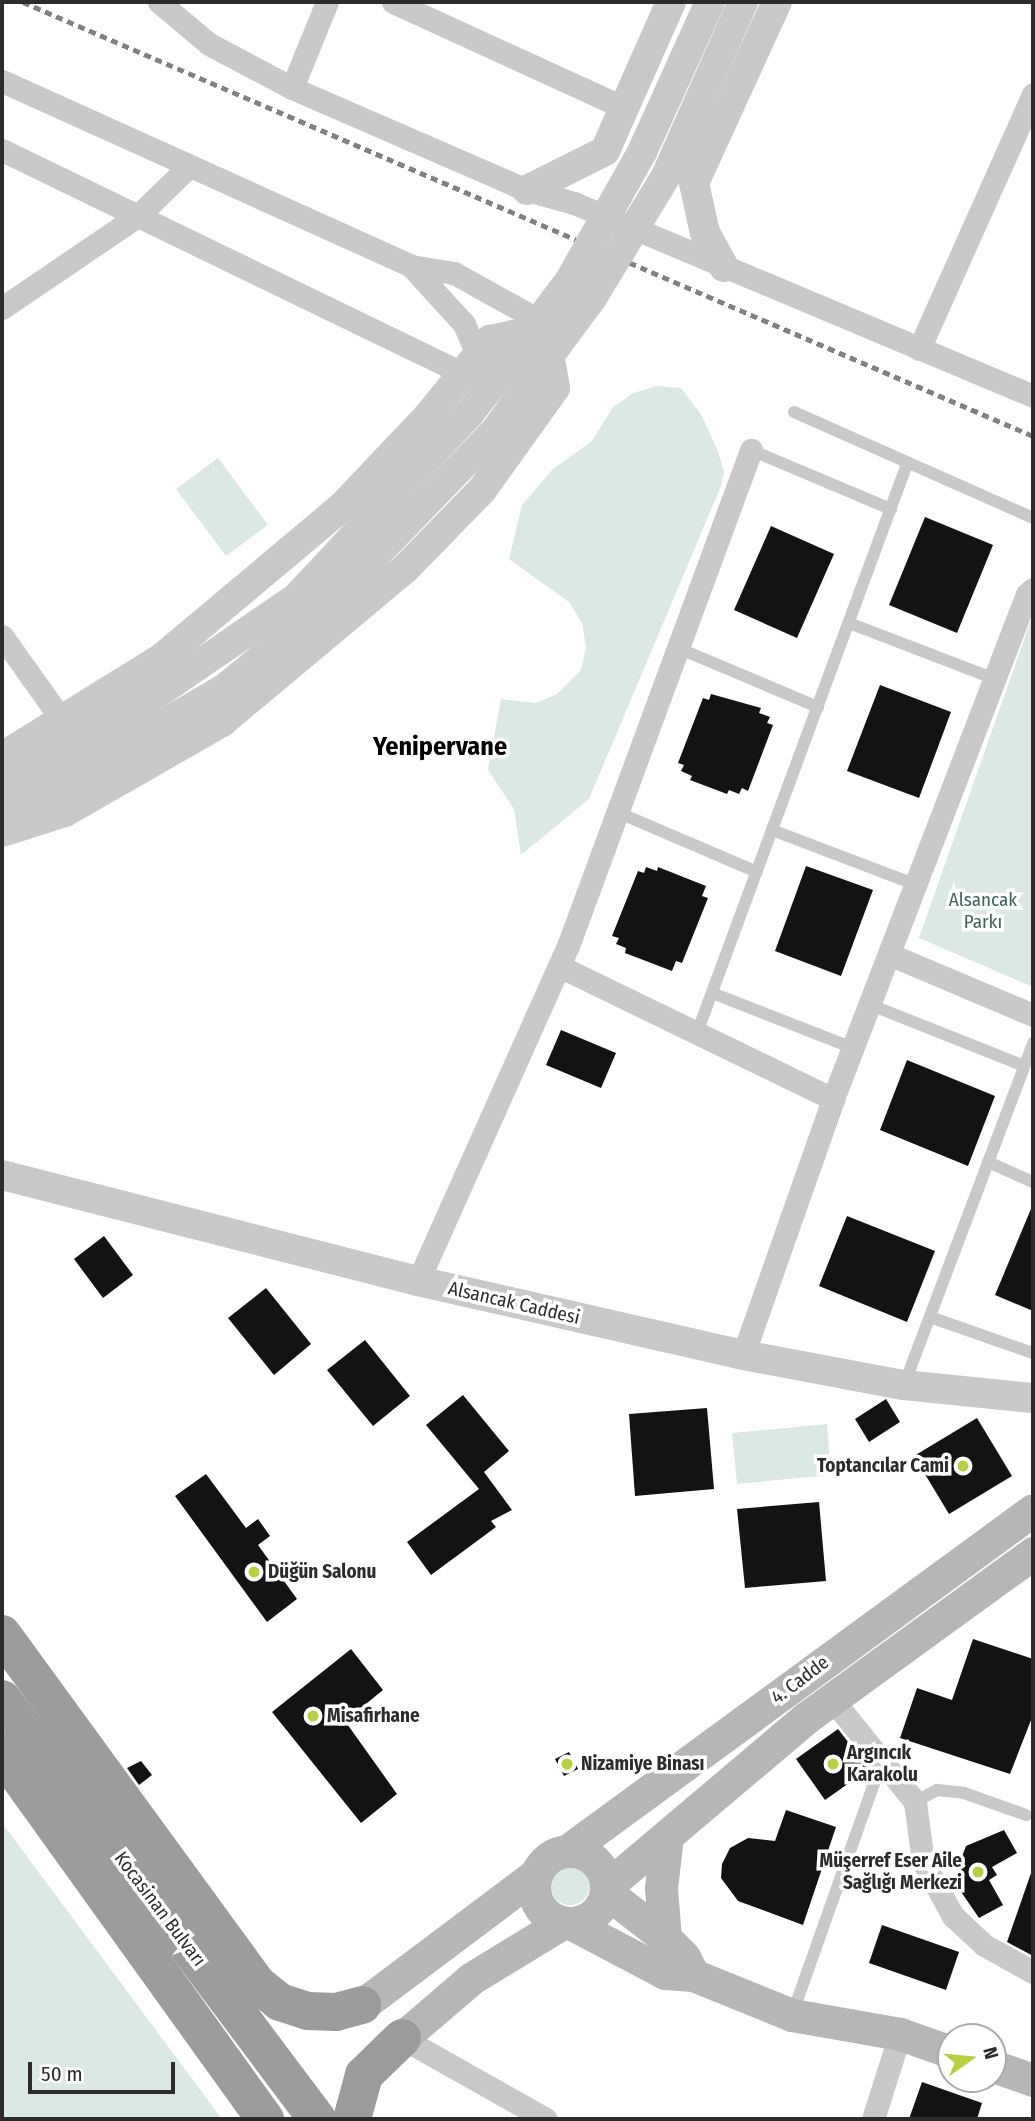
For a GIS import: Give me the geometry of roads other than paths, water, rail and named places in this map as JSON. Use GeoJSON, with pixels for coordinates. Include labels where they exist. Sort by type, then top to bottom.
{"type":"FeatureCollection","features":[{"type":"Feature","properties":{"kind":"highway"},"geometry":{"type":"LineString","coordinates":[[2,1634],[257,1984],[280,2002],[308,2011],[335,2012],[362,2005]]}},
{"type":"Feature","properties":{"kind":"highway"},"geometry":{"type":"LineString","coordinates":[[2,1643],[184,1940]]}},
{"type":"Feature","properties":{"kind":"highway","name":"Kocasinan Bulvarı"},"geometry":{"type":"LineString","coordinates":[[2,1699],[317,2119]]}},
{"type":"Feature","properties":{"kind":"highway","name":"Kocasinan Bulvarı"},"geometry":{"type":"LineString","coordinates":[[2,1754],[265,2119]]}},
{"type":"Feature","properties":{"kind":"highway"},"geometry":{"type":"LineString","coordinates":[[2,1786],[165,1979]]}},
{"type":"Feature","properties":{"kind":"highway"},"geometry":{"type":"LineString","coordinates":[[352,2119],[364,2075],[402,2038]]}},
{"type":"Feature","properties":{"kind":"main road","name":"4. Cadde"},"geometry":{"type":"LineString","coordinates":[[567,1851],[1033,1510]]}},
{"type":"Feature","properties":{"kind":"main road","name":"4. Cadde"},"geometry":{"type":"LineString","coordinates":[[606,1889],[753,1760],[1033,1553]]}},
{"type":"Feature","properties":{"kind":"main road"},"geometry":{"type":"LineString","coordinates":[[666,1938],[661,1888],[667,1836]]}},
{"type":"Feature","properties":{"kind":"main road"},"geometry":{"type":"LineString","coordinates":[[362,2005],[535,1875],[550,1857],[567,1851],[594,1860],[606,1889],[666,1938],[684,1957],[693,1975]]}},
{"type":"Feature","properties":{"kind":"main road"},"geometry":{"type":"LineString","coordinates":[[535,1875],[538,1905],[567,1924],[665,1973],[693,1975],[792,2015],[900,2034],[937,2047]]}},
{"type":"Feature","properties":{"kind":"main road"},"geometry":{"type":"LineString","coordinates":[[402,2038],[472,1978],[567,1924],[591,1917],[606,1889]]}},
{"type":"Feature","properties":{"kind":"main road"},"geometry":{"type":"LineString","coordinates":[[1007,2071],[1033,2080]]}},
{"type":"Feature","properties":{"kind":"street"},"geometry":{"type":"LineString","coordinates":[[159,2],[209,44],[292,88],[527,190],[574,203],[1033,396]]}},
{"type":"Feature","properties":{"kind":"street"},"geometry":{"type":"LineString","coordinates":[[292,88],[327,2]]}},
{"type":"Feature","properties":{"kind":"street"},"geometry":{"type":"LineString","coordinates":[[393,2],[624,108]]}},
{"type":"Feature","properties":{"kind":"street"},"geometry":{"type":"LineString","coordinates":[[527,190],[605,151],[671,2]]}},
{"type":"Feature","properties":{"kind":"street"},"geometry":{"type":"LineString","coordinates":[[2,786],[152,697],[296,598],[469,414],[570,280],[642,152],[710,2]]}},
{"type":"Feature","properties":{"kind":"street"},"geometry":{"type":"LineString","coordinates":[[605,151],[616,176],[636,198],[664,200],[680,180],[743,2]]}},
{"type":"Feature","properties":{"kind":"street"},"geometry":{"type":"LineString","coordinates":[[2,832],[65,812],[222,722],[406,568],[482,490],[592,298],[680,180],[777,2]]}},
{"type":"Feature","properties":{"kind":"street"},"geometry":{"type":"LineString","coordinates":[[2,81],[411,266],[454,273],[551,325],[565,346],[544,384],[331,601],[224,689],[2,818]]}},
{"type":"Feature","properties":{"kind":"street"},"geometry":{"type":"LineString","coordinates":[[919,349],[1033,94]]}},
{"type":"Feature","properties":{"kind":"street"},"geometry":{"type":"LineString","coordinates":[[2,149],[139,215],[468,362]]}},
{"type":"Feature","properties":{"kind":"street"},"geometry":{"type":"LineString","coordinates":[[2,308],[139,215],[189,166]]}},
{"type":"Feature","properties":{"kind":"street"},"geometry":{"type":"LineString","coordinates":[[680,180],[724,267]]}},
{"type":"Feature","properties":{"kind":"street"},"geometry":{"type":"LineString","coordinates":[[411,266],[464,324],[468,362]]}},
{"type":"Feature","properties":{"kind":"street"},"geometry":{"type":"LineString","coordinates":[[2,757],[163,657],[342,507],[429,415],[468,362],[490,340],[513,335],[541,352],[551,365],[544,384]]}},
{"type":"Feature","properties":{"kind":"street"},"geometry":{"type":"LineString","coordinates":[[418,1281],[559,966],[751,450]]}},
{"type":"Feature","properties":{"kind":"street"},"geometry":{"type":"LineString","coordinates":[[743,1355],[833,1099],[891,955],[995,679],[1033,589]]}},
{"type":"Feature","properties":{"kind":"street"},"geometry":{"type":"LineString","coordinates":[[2,636],[62,720]]}},
{"type":"Feature","properties":{"kind":"street"},"geometry":{"type":"LineString","coordinates":[[891,955],[1033,1016]]}},
{"type":"Feature","properties":{"kind":"street"},"geometry":{"type":"LineString","coordinates":[[559,966],[833,1099]]}},
{"type":"Feature","properties":{"kind":"street","name":"Alsancak Caddesi"},"geometry":{"type":"LineString","coordinates":[[2,1175],[418,1281],[743,1355],[904,1385],[1033,1398]]}},
{"type":"Feature","properties":{"kind":"street"},"geometry":{"type":"LineString","coordinates":[[832,1699],[915,1802],[923,1862],[941,1899],[984,1945],[1033,1972]]}},
{"type":"Feature","properties":{"kind":"street"},"geometry":{"type":"LineString","coordinates":[[873,2119],[900,2034]]}},
{"type":"Feature","properties":{"kind":"street"},"geometry":{"type":"LineString","coordinates":[[402,2038],[547,2119]]}},
{"type":"Feature","properties":{"kind":"lane"},"geometry":{"type":"LineString","coordinates":[[794,412],[1033,518]]}},
{"type":"Feature","properties":{"kind":"lane"},"geometry":{"type":"LineString","coordinates":[[751,450],[891,509]]}},
{"type":"Feature","properties":{"kind":"lane"},"geometry":{"type":"LineString","coordinates":[[697,1033],[907,464]]}},
{"type":"Feature","properties":{"kind":"lane"},"geometry":{"type":"LineString","coordinates":[[849,622],[995,679]]}},
{"type":"Feature","properties":{"kind":"lane"},"geometry":{"type":"LineString","coordinates":[[678,648],[818,708]]}},
{"type":"Feature","properties":{"kind":"lane"},"geometry":{"type":"LineString","coordinates":[[617,812],[757,872]]}},
{"type":"Feature","properties":{"kind":"lane"},"geometry":{"type":"LineString","coordinates":[[772,830],[917,885]]}},
{"type":"Feature","properties":{"kind":"lane"},"geometry":{"type":"LineString","coordinates":[[712,993],[853,1048]]}},
{"type":"Feature","properties":{"kind":"lane"},"geometry":{"type":"LineString","coordinates":[[871,1004],[1024,1066]]}},
{"type":"Feature","properties":{"kind":"lane"},"geometry":{"type":"LineString","coordinates":[[904,1385],[1033,1043]]}},
{"type":"Feature","properties":{"kind":"lane"},"geometry":{"type":"LineString","coordinates":[[988,1162],[1033,1182]]}},
{"type":"Feature","properties":{"kind":"lane"},"geometry":{"type":"LineString","coordinates":[[930,1317],[1033,1353]]}},
{"type":"Feature","properties":{"kind":"lane"},"geometry":{"type":"LineString","coordinates":[[792,2015],[882,1761]]}},
{"type":"Feature","properties":{"kind":"lane"},"geometry":{"type":"LineString","coordinates":[[915,1802],[937,1790],[964,1793],[1026,1815]]}},
{"type":"Feature","properties":{"kind":"railway"},"geometry":{"type":"LineString","coordinates":[[23,2],[1033,436]]}},
{"type":"Feature","properties":{"kind":"place","name":"Toptancılar Cami"},"geometry":{"type":"Point","coordinates":[963,1466]}},
{"type":"Feature","properties":{"kind":"place","name":"Düğün Salonu"},"geometry":{"type":"Point","coordinates":[254,1572]}},
{"type":"Feature","properties":{"kind":"place","name":"Misafirhane"},"geometry":{"type":"Point","coordinates":[313,1716]}},
{"type":"Feature","properties":{"kind":"place","name":"Nizamiye Binası"},"geometry":{"type":"Point","coordinates":[567,1764]}},
{"type":"Feature","properties":{"kind":"place","name":"Argıncık Karakolu"},"geometry":{"type":"Point","coordinates":[833,1764]}},
{"type":"Feature","properties":{"kind":"place","name":"Müşerref Eser Aile Sağlığı Merkezi"},"geometry":{"type":"Point","coordinates":[978,1872]}},
{"type":"Feature","properties":{"kind":"district","name":"Yenipervane"},"geometry":{"type":"Point","coordinates":[440,747]}},
{"type":"Feature","properties":{"kind":"park label","name":"Alsancak Parkı"},"geometry":{"type":"Point","coordinates":[983,911]}}]}
